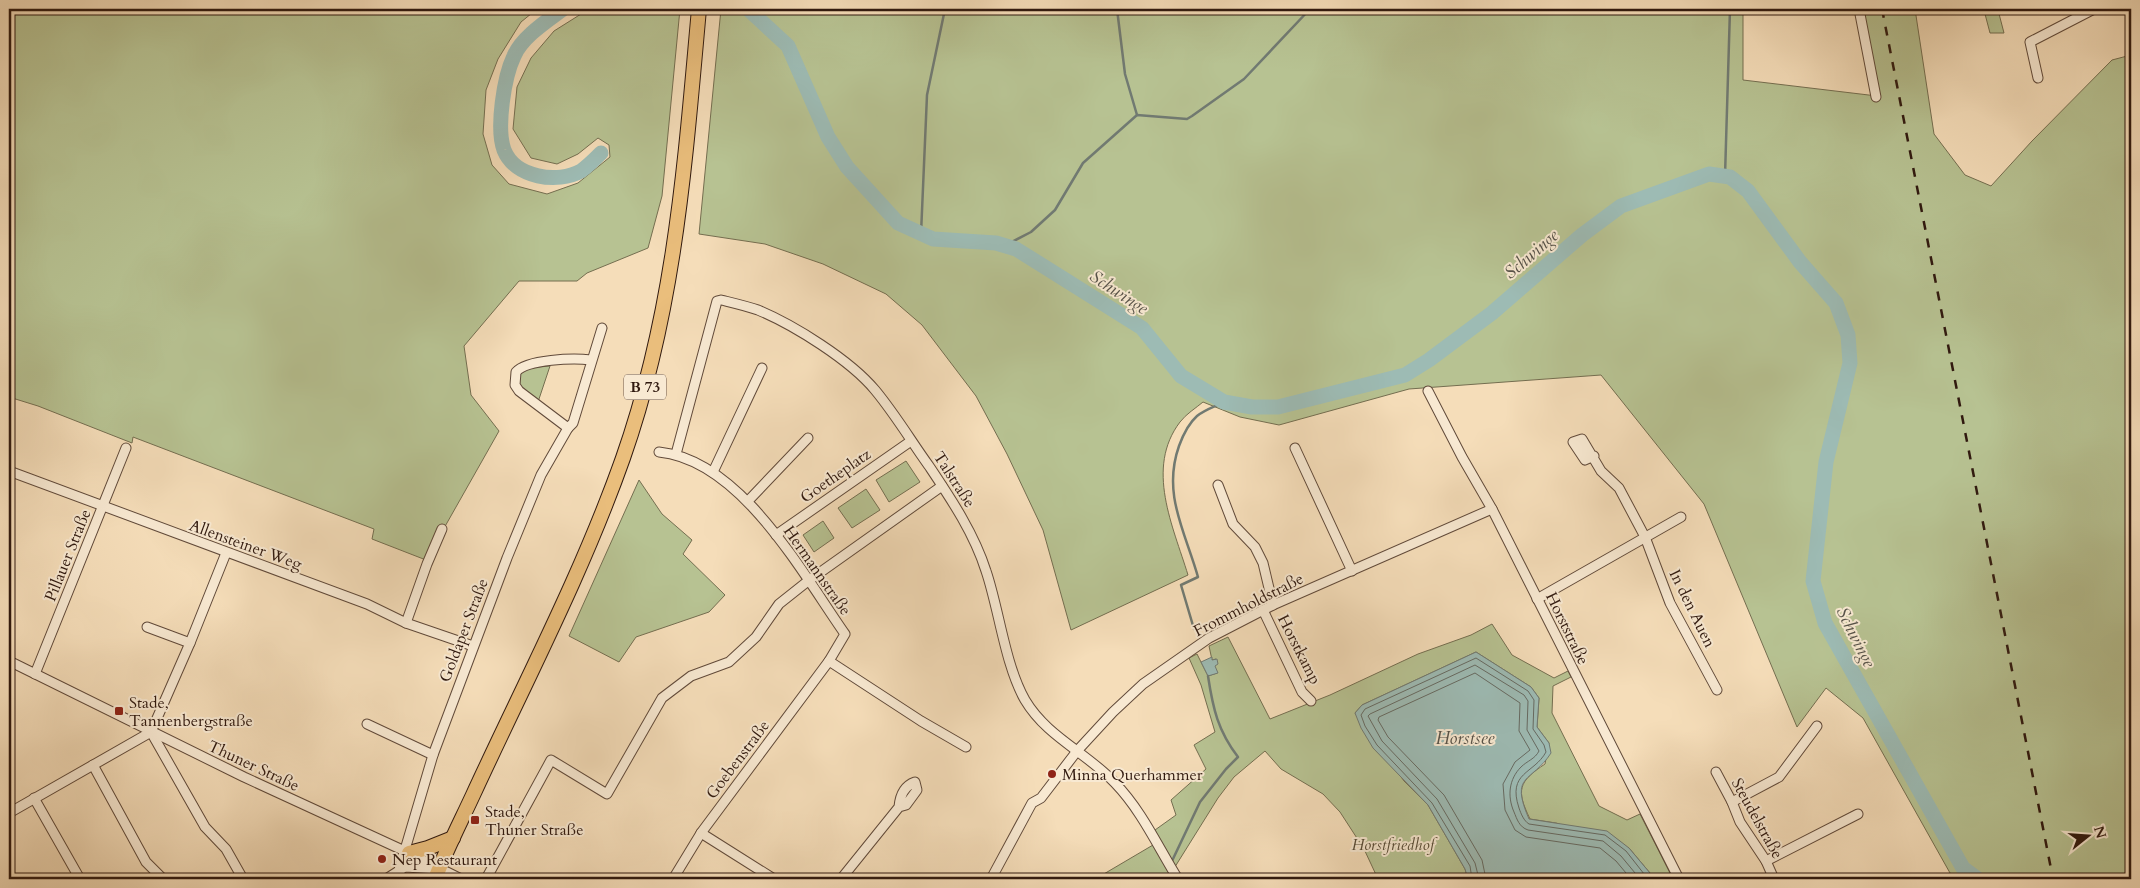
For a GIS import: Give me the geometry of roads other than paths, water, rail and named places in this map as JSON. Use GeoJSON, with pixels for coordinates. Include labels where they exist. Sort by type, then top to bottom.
{"type":"FeatureCollection","features":[{"type":"Feature","properties":{"kind":"main road","name":"B 73"},"geometry":{"type":"LineString","coordinates":[[437,874],[580,564],[620,465],[640,405],[660,326],[679,224],[699,9]]}},
{"type":"Feature","properties":{"kind":"main road"},"geometry":{"type":"LineString","coordinates":[[407,852],[428,848],[453,838]]}},
{"type":"Feature","properties":{"kind":"street"},"geometry":{"type":"LineString","coordinates":[[1859,9],[1876,97]]}},
{"type":"Feature","properties":{"kind":"street"},"geometry":{"type":"LineString","coordinates":[[2038,78],[2030,42],[2094,9]]}},
{"type":"Feature","properties":{"kind":"street","name":"Talstraße"},"geometry":{"type":"LineString","coordinates":[[676,454],[717,301],[721,300],[758,310],[807,336],[840,359],[874,389],[942,486],[973,536],[986,570],[1015,677],[1025,699],[1044,726],[1114,782],[1142,816],[1178,879]]}},
{"type":"Feature","properties":{"kind":"street","name":"Goldaper Straße"},"geometry":{"type":"LineString","coordinates":[[400,870],[407,852],[433,755],[473,646],[541,475],[568,428],[573,423],[602,328]]}},
{"type":"Feature","properties":{"kind":"street"},"geometry":{"type":"LineString","coordinates":[[568,428],[520,392],[515,385],[516,372],[525,365],[575,358],[591,360]]}},
{"type":"Feature","properties":{"kind":"street"},"geometry":{"type":"LineString","coordinates":[[713,472],[762,368]]}},
{"type":"Feature","properties":{"kind":"street","name":"Horststraße"},"geometry":{"type":"LineString","coordinates":[[1428,392],[1492,509],[1679,879]]}},
{"type":"Feature","properties":{"kind":"street"},"geometry":{"type":"LineString","coordinates":[[748,501],[808,438]]}},
{"type":"Feature","properties":{"kind":"street","name":"Goetheplatz"},"geometry":{"type":"LineString","coordinates":[[776,535],[911,441]]}},
{"type":"Feature","properties":{"kind":"street","name":"Pillauer Straße"},"geometry":{"type":"LineString","coordinates":[[35,674],[126,448]]}},
{"type":"Feature","properties":{"kind":"street"},"geometry":{"type":"LineString","coordinates":[[1295,448],[1352,571]]}},
{"type":"Feature","properties":{"kind":"street","name":"Hermannstraße"},"geometry":{"type":"LineString","coordinates":[[659,452],[676,454],[713,472],[748,501],[776,535],[845,634],[829,660]]}},
{"type":"Feature","properties":{"kind":"street","name":"In den Auen"},"geometry":{"type":"LineString","coordinates":[[1594,456],[1601,471],[1619,488],[1645,537],[1670,602],[1717,690]]}},
{"type":"Feature","properties":{"kind":"street","name":"Allensteiner Weg"},"geometry":{"type":"LineString","coordinates":[[9,471],[366,604],[406,623],[473,646]]}},
{"type":"Feature","properties":{"kind":"street"},"geometry":{"type":"LineString","coordinates":[[1218,485],[1233,524],[1255,547],[1263,563],[1272,605]]}},
{"type":"Feature","properties":{"kind":"street"},"geometry":{"type":"LineString","coordinates":[[486,879],[551,760],[606,794],[662,698],[691,676],[729,662],[756,637],[780,604],[808,581],[942,486]]}},
{"type":"Feature","properties":{"kind":"street","name":"Frommholdstraße"},"geometry":{"type":"LineString","coordinates":[[992,879],[1032,803],[1041,798],[1077,751],[1113,712],[1143,684],[1209,638],[1272,605],[1492,509]]}},
{"type":"Feature","properties":{"kind":"street"},"geometry":{"type":"LineString","coordinates":[[1537,599],[1681,517]]}},
{"type":"Feature","properties":{"kind":"street"},"geometry":{"type":"LineString","coordinates":[[406,623],[442,529]]}},
{"type":"Feature","properties":{"kind":"street"},"geometry":{"type":"LineString","coordinates":[[9,812],[150,732],[190,643],[226,553]]}},
{"type":"Feature","properties":{"kind":"street","name":"Horstkamp"},"geometry":{"type":"LineString","coordinates":[[1263,610],[1302,692],[1311,701]]}},
{"type":"Feature","properties":{"kind":"street"},"geometry":{"type":"LineString","coordinates":[[147,627],[190,643]]}},
{"type":"Feature","properties":{"kind":"street"},"geometry":{"type":"LineString","coordinates":[[829,660],[921,721],[966,747]]}},
{"type":"Feature","properties":{"kind":"street","name":"Goebenstraße"},"geometry":{"type":"LineString","coordinates":[[673,879],[701,833],[829,660]]}},
{"type":"Feature","properties":{"kind":"street","name":"Thuner Straße"},"geometry":{"type":"LineString","coordinates":[[9,661],[150,732],[407,852],[437,874],[461,879]]}},
{"type":"Feature","properties":{"kind":"street"},"geometry":{"type":"LineString","coordinates":[[367,724],[433,755]]}},
{"type":"Feature","properties":{"kind":"street"},"geometry":{"type":"LineString","coordinates":[[1732,802],[1779,777],[1817,726]]}},
{"type":"Feature","properties":{"kind":"street"},"geometry":{"type":"LineString","coordinates":[[150,732],[205,827],[226,849],[243,879]]}},
{"type":"Feature","properties":{"kind":"street"},"geometry":{"type":"LineString","coordinates":[[93,764],[146,862],[163,879]]}},
{"type":"Feature","properties":{"kind":"street","name":"Steudelstraße"},"geometry":{"type":"LineString","coordinates":[[1716,772],[1740,822],[1766,861],[1774,879]]}},
{"type":"Feature","properties":{"kind":"street"},"geometry":{"type":"LineString","coordinates":[[34,798],[80,879]]}},
{"type":"Feature","properties":{"kind":"street"},"geometry":{"type":"LineString","coordinates":[[841,879],[899,807]]}},
{"type":"Feature","properties":{"kind":"street"},"geometry":{"type":"LineString","coordinates":[[1766,861],[1858,814]]}},
{"type":"Feature","properties":{"kind":"street"},"geometry":{"type":"LineString","coordinates":[[701,833],[774,879]]}},
{"type":"Feature","properties":{"kind":"street"},"geometry":{"type":"LineString","coordinates":[[386,879],[407,867],[437,874]]}},
{"type":"Feature","properties":{"kind":"water","name":"Horstsee"},"geometry":{"type":"Polygon","coordinates":[[[1476,652],[1531,687],[1539,698],[1537,727],[1549,743],[1551,753],[1544,763],[1525,780],[1522,786],[1523,804],[1529,819],[1607,831],[1629,848],[1655,879],[1468,879],[1465,869],[1428,805],[1373,748],[1361,728],[1355,713],[1362,705],[1476,652]]]}},
{"type":"Feature","properties":{"kind":"water"},"geometry":{"type":"Polygon","coordinates":[[[1212,657],[1212,660],[1217,659],[1218,664],[1215,666],[1218,673],[1208,676],[1201,662],[1212,657]]]}},
{"type":"Feature","properties":{"kind":"waterway"},"geometry":{"type":"LineString","coordinates":[[563,9],[523,42],[510,65],[504,89],[501,116],[504,150],[517,167],[538,176],[549,177],[572,175],[581,171],[601,153]]}},
{"type":"Feature","properties":{"kind":"waterway","name":"Schwinge"},"geometry":{"type":"LineString","coordinates":[[748,9],[788,46],[828,137],[847,167],[898,223],[933,239],[996,243],[1016,249],[1142,328],[1181,376],[1224,402],[1252,407],[1278,407],[1405,375],[1429,360],[1492,313],[1582,235],[1621,206],[1709,174],[1730,177],[1748,191],[1800,262],[1836,303],[1848,335],[1850,363],[1826,462],[1813,581],[1825,623],[1963,868],[1978,879]]}},
{"type":"Feature","properties":{"kind":"waterway"},"geometry":{"type":"LineString","coordinates":[[921,234],[927,95],[945,9]]}},
{"type":"Feature","properties":{"kind":"waterway"},"geometry":{"type":"LineString","coordinates":[[1117,9],[1125,74],[1137,115]]}},
{"type":"Feature","properties":{"kind":"waterway"},"geometry":{"type":"LineString","coordinates":[[1004,246],[1031,232],[1055,210],[1083,163],[1137,115],[1187,119],[1192,116],[1244,79],[1310,9]]}},
{"type":"Feature","properties":{"kind":"waterway"},"geometry":{"type":"LineString","coordinates":[[1725,176],[1730,9]]}},
{"type":"Feature","properties":{"kind":"waterway"},"geometry":{"type":"LineString","coordinates":[[1194,629],[1181,585],[1198,577],[1177,512],[1174,496],[1174,464],[1181,442],[1191,423],[1203,412],[1224,402]]}},
{"type":"Feature","properties":{"kind":"waterway"},"geometry":{"type":"LineString","coordinates":[[1172,861],[1200,802],[1238,757],[1217,719],[1208,676]]}},
{"type":"Feature","properties":{"kind":"waterway"},"geometry":{"type":"LineString","coordinates":[[1162,879],[1165,875]]}},
{"type":"Feature","properties":{"kind":"railway"},"geometry":{"type":"LineString","coordinates":[[1882,9],[2053,879]]}},
{"type":"Feature","properties":{"kind":"place","name":"Stade, Tannenbergstraße"},"geometry":{"type":"Point","coordinates":[119,711]}},
{"type":"Feature","properties":{"kind":"place","name":"Minna Querhammer"},"geometry":{"type":"Point","coordinates":[1052,774]}},
{"type":"Feature","properties":{"kind":"place","name":"Stade, Thuner Straße"},"geometry":{"type":"Point","coordinates":[475,820]}},
{"type":"Feature","properties":{"kind":"place","name":"Nep Restaurant"},"geometry":{"type":"Point","coordinates":[382,859]}},
{"type":"Feature","properties":{"kind":"park label","name":"Horstfriedhof"},"geometry":{"type":"Point","coordinates":[1393,844]}}]}
